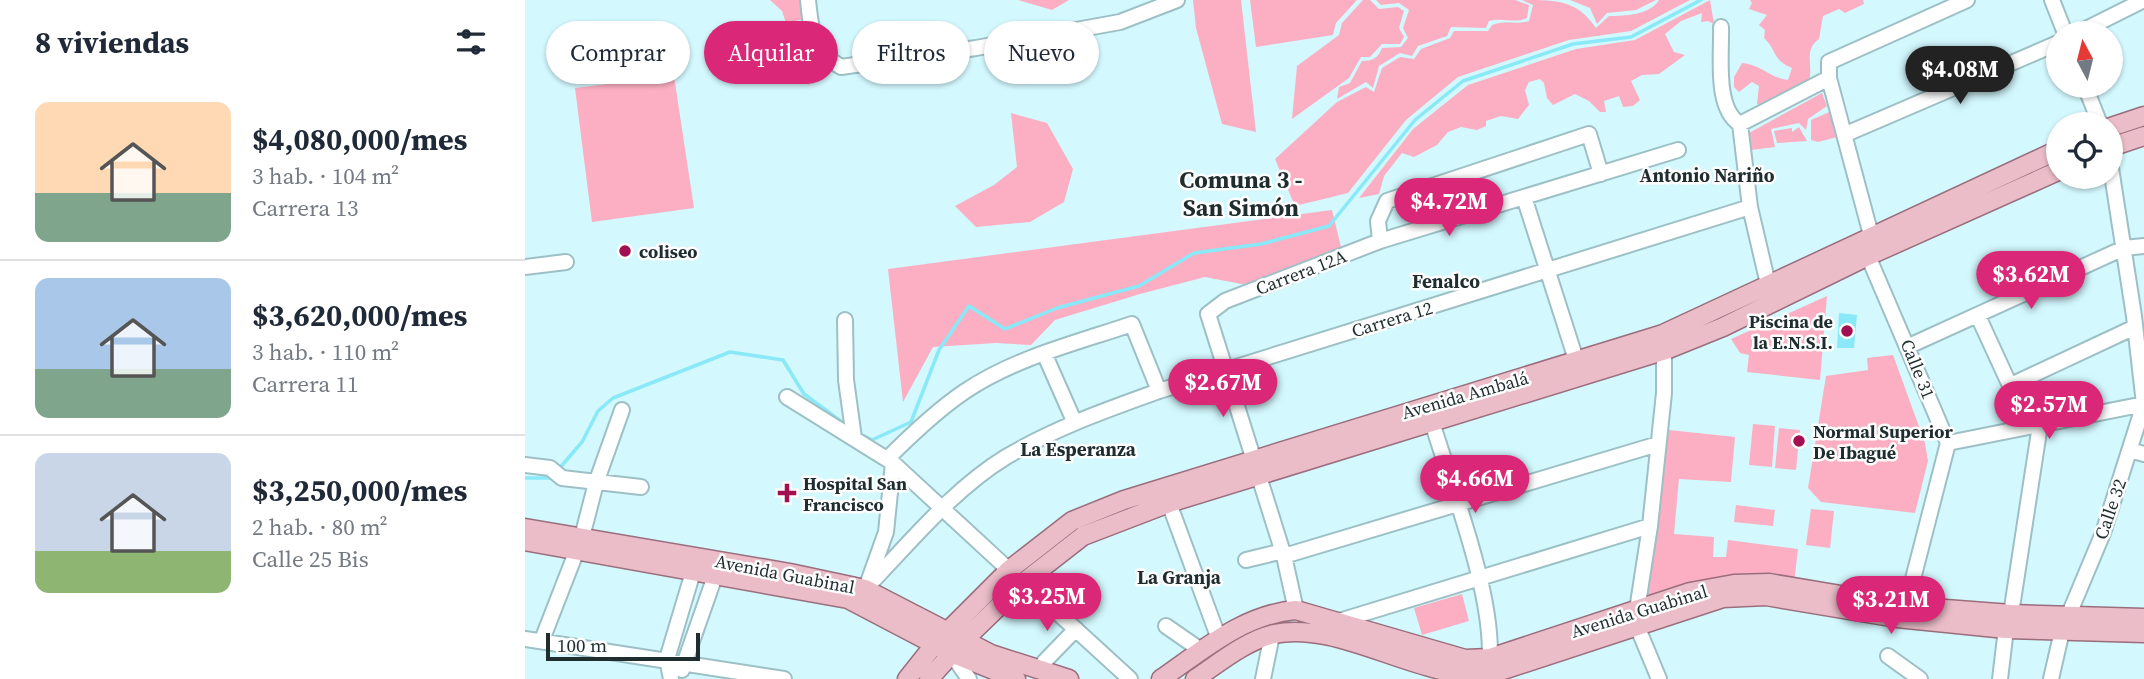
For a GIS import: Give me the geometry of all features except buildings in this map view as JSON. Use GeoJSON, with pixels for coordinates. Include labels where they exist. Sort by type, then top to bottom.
{"type":"FeatureCollection","features":[{"type":"Feature","properties":{"kind":"main road"},"geometry":{"type":"LineString","coordinates":[[2123,123],[2144,116]]}},
{"type":"Feature","properties":{"kind":"main road"},"geometry":{"type":"LineString","coordinates":[[2123,143],[2144,136]]}},
{"type":"Feature","properties":{"kind":"main road","name":"Avenida Ambalá"},"geometry":{"type":"LineString","coordinates":[[1664,342],[1768,284],[2046,155]]}},
{"type":"Feature","properties":{"kind":"main road","name":"Avenida Ambalá"},"geometry":{"type":"LineString","coordinates":[[929,679],[957,647],[1024,582],[1083,536],[1256,469],[1664,342],[1723,327],[1868,256],[2046,175]]}},
{"type":"Feature","properties":{"kind":"main road","name":"Avenida Ambalá"},"geometry":{"type":"LineString","coordinates":[[907,679],[940,639],[1009,570],[1072,521],[1124,500],[1256,469]]}},
{"type":"Feature","properties":{"kind":"main road","name":"Avenida Guabinal"},"geometry":{"type":"LineString","coordinates":[[525,528],[693,572],[862,596]]}},
{"type":"Feature","properties":{"kind":"main road","name":"Avenida Guabinal"},"geometry":{"type":"LineString","coordinates":[[525,541],[579,543],[862,596],[1016,679]]}},
{"type":"Feature","properties":{"kind":"main road","name":"Avenida Guabinal"},"geometry":{"type":"LineString","coordinates":[[1637,618],[1690,592],[1734,584],[1769,583],[2008,622]]}},
{"type":"Feature","properties":{"kind":"main road","name":"Avenida Guabinal"},"geometry":{"type":"LineString","coordinates":[[1195,679],[1243,648],[1272,635],[1303,631],[1436,675],[1469,676],[1637,618],[1723,598],[1766,596],[1898,618],[2066,624],[2144,633]]}},
{"type":"Feature","properties":{"kind":"main road","name":"Avenida Guabinal"},"geometry":{"type":"LineString","coordinates":[[1161,679],[1219,639],[1254,619],[1274,612],[1296,610],[1465,659],[1488,671]]}},
{"type":"Feature","properties":{"kind":"main road","name":"Avenida Guabinal"},"geometry":{"type":"LineString","coordinates":[[2066,624],[2144,618]]}},
{"type":"Feature","properties":{"kind":"main road","name":"Avenida Guabinal"},"geometry":{"type":"LineString","coordinates":[[957,647],[1069,679]]}},
{"type":"Feature","properties":{"kind":"street"},"geometry":{"type":"LineString","coordinates":[[808,0],[814,36],[823,56],[841,67],[976,48],[1121,22],[1177,0]]}},
{"type":"Feature","properties":{"kind":"street"},"geometry":{"type":"LineString","coordinates":[[1871,235],[1829,78],[1829,62],[1967,0]]}},
{"type":"Feature","properties":{"kind":"street"},"geometry":{"type":"LineString","coordinates":[[2052,0],[2060,21]]}},
{"type":"Feature","properties":{"kind":"street"},"geometry":{"type":"LineString","coordinates":[[2102,21],[2144,0]]}},
{"type":"Feature","properties":{"kind":"street"},"geometry":{"type":"LineString","coordinates":[[1721,27],[1724,100],[1731,118],[1740,124],[1751,207],[1768,284]]}},
{"type":"Feature","properties":{"kind":"street"},"geometry":{"type":"LineString","coordinates":[[1846,134],[2046,48]]}},
{"type":"Feature","properties":{"kind":"street"},"geometry":{"type":"LineString","coordinates":[[1740,124],[1829,78]]}},
{"type":"Feature","properties":{"kind":"street"},"geometry":{"type":"LineString","coordinates":[[1380,241],[1378,221],[1387,201],[1589,134],[1601,174]]}},
{"type":"Feature","properties":{"kind":"street","name":"Carrera 12A"},"geometry":{"type":"LineString","coordinates":[[1227,369],[1208,314],[1225,301],[1380,241],[1678,150]]}},
{"type":"Feature","properties":{"kind":"street","name":"Calle 32"},"geometry":{"type":"LineString","coordinates":[[2052,679],[2066,624],[2137,452],[2144,404],[2138,319],[2115,189]]}},
{"type":"Feature","properties":{"kind":"street"},"geometry":{"type":"LineString","coordinates":[[1524,197],[1579,369]]}},
{"type":"Feature","properties":{"kind":"street","name":"Carrera 12"},"geometry":{"type":"LineString","coordinates":[[862,596],[943,508],[1004,458],[1074,421],[1227,369],[1548,272],[1751,207]]}},
{"type":"Feature","properties":{"kind":"street"},"geometry":{"type":"LineString","coordinates":[[1909,346],[2125,248],[2144,246]]}},
{"type":"Feature","properties":{"kind":"street","name":"Calle 31"},"geometry":{"type":"LineString","coordinates":[[1868,256],[1909,346],[1948,443]]}},
{"type":"Feature","properties":{"kind":"street"},"geometry":{"type":"LineString","coordinates":[[525,267],[566,262]]}},
{"type":"Feature","properties":{"kind":"street"},"geometry":{"type":"LineString","coordinates":[[1977,316],[2034,426],[2000,679]]}},
{"type":"Feature","properties":{"kind":"street"},"geometry":{"type":"LineString","coordinates":[[2011,385],[2138,319]]}},
{"type":"Feature","properties":{"kind":"street"},"geometry":{"type":"LineString","coordinates":[[845,320],[846,380],[853,432]]}},
{"type":"Feature","properties":{"kind":"street"},"geometry":{"type":"LineString","coordinates":[[862,596],[886,532],[890,461],[964,391],[1044,353],[1132,324],[1159,391]]}},
{"type":"Feature","properties":{"kind":"street"},"geometry":{"type":"LineString","coordinates":[[1659,679],[1637,618],[1664,393],[1664,342]]}},
{"type":"Feature","properties":{"kind":"street"},"geometry":{"type":"LineString","coordinates":[[1044,353],[1074,421]]}},
{"type":"Feature","properties":{"kind":"street"},"geometry":{"type":"LineString","coordinates":[[1227,369],[1283,554],[1296,610]]}},
{"type":"Feature","properties":{"kind":"street"},"geometry":{"type":"LineString","coordinates":[[787,397],[853,432],[890,461],[1009,570]]}},
{"type":"Feature","properties":{"kind":"street"},"geometry":{"type":"LineString","coordinates":[[1906,606],[1948,443],[2144,404]]}},
{"type":"Feature","properties":{"kind":"street"},"geometry":{"type":"LineString","coordinates":[[543,640],[579,543],[596,482],[622,410]]}},
{"type":"Feature","properties":{"kind":"street"},"geometry":{"type":"LineString","coordinates":[[1430,414],[1478,579],[1489,632],[1488,671]]}},
{"type":"Feature","properties":{"kind":"street"},"geometry":{"type":"LineString","coordinates":[[1246,559],[1283,554],[1658,444]]}},
{"type":"Feature","properties":{"kind":"street"},"geometry":{"type":"LineString","coordinates":[[525,465],[596,482],[641,486]]}},
{"type":"Feature","properties":{"kind":"street"},"geometry":{"type":"LineString","coordinates":[[1170,503],[1219,639]]}},
{"type":"Feature","properties":{"kind":"street"},"geometry":{"type":"LineString","coordinates":[[1339,621],[1650,526]]}},
{"type":"Feature","properties":{"kind":"street"},"geometry":{"type":"LineString","coordinates":[[673,679],[667,659],[693,572]]}},
{"type":"Feature","properties":{"kind":"street"},"geometry":{"type":"LineString","coordinates":[[673,679],[686,664],[715,576]]}},
{"type":"Feature","properties":{"kind":"street"},"geometry":{"type":"LineString","coordinates":[[1024,582],[1130,679]]}},
{"type":"Feature","properties":{"kind":"street"},"geometry":{"type":"LineString","coordinates":[[1166,626],[1202,651]]}},
{"type":"Feature","properties":{"kind":"street"},"geometry":{"type":"LineString","coordinates":[[1045,662],[1076,629]]}},
{"type":"Feature","properties":{"kind":"street"},"geometry":{"type":"LineString","coordinates":[[1263,679],[1272,635]]}},
{"type":"Feature","properties":{"kind":"street"},"geometry":{"type":"LineString","coordinates":[[525,639],[784,679]]}},
{"type":"Feature","properties":{"kind":"street"},"geometry":{"type":"LineString","coordinates":[[957,647],[969,679]]}},
{"type":"Feature","properties":{"kind":"street"},"geometry":{"type":"LineString","coordinates":[[1888,656],[1920,679]]}},
{"type":"Feature","properties":{"kind":"shaded area"},"geometry":{"type":"Polygon","coordinates":[[[770,0],[806,0],[804,19],[785,21],[782,11],[770,0]]]}},
{"type":"Feature","properties":{"kind":"shaded area"},"geometry":{"type":"Polygon","coordinates":[[[1018,0],[1069,0],[1052,10],[1018,0]]]}},
{"type":"Feature","properties":{"kind":"shaded area"},"geometry":{"type":"Polygon","coordinates":[[[1193,0],[1241,0],[1256,132],[1222,124],[1196,28],[1193,0]]]}},
{"type":"Feature","properties":{"kind":"shaded area"},"geometry":{"type":"Polygon","coordinates":[[[1250,0],[1357,0],[1336,23],[1333,35],[1256,47],[1250,0]]]}},
{"type":"Feature","properties":{"kind":"shaded area"},"geometry":{"type":"Polygon","coordinates":[[[1363,0],[1370,0],[1379,9],[1398,7],[1404,11],[1399,28],[1404,37],[1400,44],[1382,44],[1370,57],[1361,57],[1349,78],[1292,119],[1297,66],[1339,35],[1342,23],[1363,0]]]}},
{"type":"Feature","properties":{"kind":"shaded area"},"geometry":{"type":"Polygon","coordinates":[[[1376,0],[1515,0],[1529,5],[1527,18],[1522,20],[1489,21],[1486,28],[1451,27],[1447,36],[1418,46],[1412,56],[1400,53],[1379,66],[1373,88],[1366,82],[1337,99],[1339,87],[1350,83],[1362,61],[1375,58],[1382,48],[1401,47],[1408,38],[1403,28],[1409,10],[1399,3],[1381,5],[1376,0]]]}},
{"type":"Feature","properties":{"kind":"shaded area"},"geometry":{"type":"Polygon","coordinates":[[[1522,0],[1556,1],[1573,7],[1596,28],[1609,16],[1643,12],[1659,0],[1690,0],[1631,31],[1569,40],[1458,77],[1406,120],[1348,193],[1295,206],[1275,159],[1337,102],[1366,87],[1374,92],[1382,68],[1400,57],[1414,59],[1421,49],[1450,38],[1454,31],[1488,31],[1492,25],[1529,21],[1533,5],[1522,0]]]}},
{"type":"Feature","properties":{"kind":"shaded area"},"geometry":{"type":"Polygon","coordinates":[[[1570,0],[1656,0],[1636,10],[1607,13],[1597,24],[1590,8],[1570,0]]]}},
{"type":"Feature","properties":{"kind":"shaded area"},"geometry":{"type":"Polygon","coordinates":[[[1710,0],[1714,24],[1701,22],[1702,13],[1681,21],[1665,34],[1674,52],[1685,55],[1659,74],[1642,75],[1631,81],[1640,100],[1633,106],[1623,107],[1619,96],[1604,101],[1606,112],[1600,112],[1589,101],[1575,94],[1553,105],[1547,98],[1544,83],[1540,79],[1529,82],[1525,90],[1529,105],[1518,119],[1501,116],[1486,121],[1486,126],[1477,130],[1461,127],[1448,132],[1437,145],[1414,157],[1402,153],[1384,176],[1379,194],[1359,198],[1413,129],[1468,85],[1576,49],[1635,40],[1710,0]]]}},
{"type":"Feature","properties":{"kind":"shaded area"},"geometry":{"type":"Polygon","coordinates":[[[1750,0],[1863,0],[1864,4],[1845,13],[1839,9],[1823,16],[1819,39],[1811,49],[1808,83],[1761,105],[1757,104],[1759,86],[1752,82],[1739,92],[1734,87],[1734,77],[1742,63],[1788,80],[1792,68],[1778,58],[1764,38],[1765,30],[1759,25],[1767,15],[1749,9],[1752,3],[1750,0]]]}},
{"type":"Feature","properties":{"kind":"shaded area"},"geometry":{"type":"Polygon","coordinates":[[[608,84],[675,84],[694,208],[592,222],[575,88],[608,84]]]}},
{"type":"Feature","properties":{"kind":"shaded area"},"geometry":{"type":"Polygon","coordinates":[[[1822,93],[1827,106],[1808,119],[1806,130],[1799,123],[1771,129],[1775,147],[1751,150],[1749,133],[1822,93]]]}},
{"type":"Feature","properties":{"kind":"shaded area"},"geometry":{"type":"Polygon","coordinates":[[[1834,110],[1845,135],[1818,142],[1811,140],[1811,120],[1834,110]]]}},
{"type":"Feature","properties":{"kind":"shaded area"},"geometry":{"type":"Polygon","coordinates":[[[1011,113],[1047,123],[1073,169],[1064,202],[1030,222],[976,227],[955,206],[994,185],[1017,167],[1011,113]]]}},
{"type":"Feature","properties":{"kind":"shaded area"},"geometry":{"type":"Polygon","coordinates":[[[1799,127],[1807,141],[1777,143],[1774,131],[1792,128],[1792,132],[1799,127]]]}},
{"type":"Feature","properties":{"kind":"shaded area"},"geometry":{"type":"Polygon","coordinates":[[[1332,210],[1342,251],[1257,287],[1205,277],[1140,294],[1055,320],[1031,345],[996,343],[933,347],[903,402],[888,269],[1332,210]]]}},
{"type":"Feature","properties":{"kind":"shaded area"},"geometry":{"type":"Polygon","coordinates":[[[1827,296],[1820,380],[1747,372],[1749,355],[1740,353],[1731,339],[1827,296]]]}},
{"type":"Feature","properties":{"kind":"shaded area"},"geometry":{"type":"Polygon","coordinates":[[[1893,355],[1925,443],[1928,461],[1915,513],[1821,502],[1808,488],[1826,376],[1868,370],[1867,358],[1893,355]]]}},
{"type":"Feature","properties":{"kind":"shaded area"},"geometry":{"type":"Polygon","coordinates":[[[1753,424],[1775,426],[1772,467],[1749,465],[1753,424]]]}},
{"type":"Feature","properties":{"kind":"shaded area"},"geometry":{"type":"Polygon","coordinates":[[[1779,428],[1800,430],[1796,470],[1775,468],[1779,428]]]}},
{"type":"Feature","properties":{"kind":"shaded area"},"geometry":{"type":"Polygon","coordinates":[[[1669,430],[1735,437],[1731,482],[1679,479],[1674,534],[1714,537],[1713,557],[1726,557],[1728,540],[1798,549],[1794,583],[1768,578],[1647,595],[1669,430]]]}},
{"type":"Feature","properties":{"kind":"shaded area"},"geometry":{"type":"Polygon","coordinates":[[[1736,505],[1775,510],[1773,526],[1734,522],[1736,505]]]}},
{"type":"Feature","properties":{"kind":"shaded area"},"geometry":{"type":"Polygon","coordinates":[[[1811,509],[1834,511],[1830,548],[1806,545],[1811,509]]]}},
{"type":"Feature","properties":{"kind":"shaded area"},"geometry":{"type":"Polygon","coordinates":[[[1462,594],[1469,621],[1422,635],[1414,608],[1462,594]]]}},
{"type":"Feature","properties":{"kind":"water","name":"Piscina de la E.N.S.I."},"geometry":{"type":"Polygon","coordinates":[[[1839,313],[1857,315],[1854,348],[1837,348],[1839,313]]]}},
{"type":"Feature","properties":{"kind":"waterway"},"geometry":{"type":"LineString","coordinates":[[858,433],[872,440],[911,422],[939,350],[969,306],[1005,329],[1057,308],[1139,286],[1194,253],[1261,244],[1329,226],[1415,120],[1463,81],[1573,44],[1631,37],[1701,0]]}},
{"type":"Feature","properties":{"kind":"waterway"},"geometry":{"type":"LineString","coordinates":[[558,470],[582,442],[598,411],[613,398],[730,352],[783,360],[804,394],[846,425]]}},
{"type":"Feature","properties":{"kind":"waterway"},"geometry":{"type":"LineString","coordinates":[[525,478],[550,478],[553,475]]}},
{"type":"Feature","properties":{"kind":"place","name":"coliseo"},"geometry":{"type":"Point","coordinates":[625,251]}},
{"type":"Feature","properties":{"kind":"place","name":"Piscina de la E.N.S.I."},"geometry":{"type":"Point","coordinates":[1847,331]}},
{"type":"Feature","properties":{"kind":"place","name":"Normal Superior De Ibagué"},"geometry":{"type":"Point","coordinates":[1799,441]}},
{"type":"Feature","properties":{"kind":"place","name":"Hospital San Francisco"},"geometry":{"type":"Point","coordinates":[787,493]}},
{"type":"Feature","properties":{"kind":"district","name":"Antonio Nariño"},"geometry":{"type":"Point","coordinates":[1707,175]}},
{"type":"Feature","properties":{"kind":"district","name":"Comuna 3 - San Simón"},"geometry":{"type":"Point","coordinates":[1241,193]}},
{"type":"Feature","properties":{"kind":"district","name":"Fenalco"},"geometry":{"type":"Point","coordinates":[1446,281]}},
{"type":"Feature","properties":{"kind":"district","name":"La Esperanza"},"geometry":{"type":"Point","coordinates":[1078,449]}},
{"type":"Feature","properties":{"kind":"district","name":"La Granja"},"geometry":{"type":"Point","coordinates":[1179,577]}}]}
